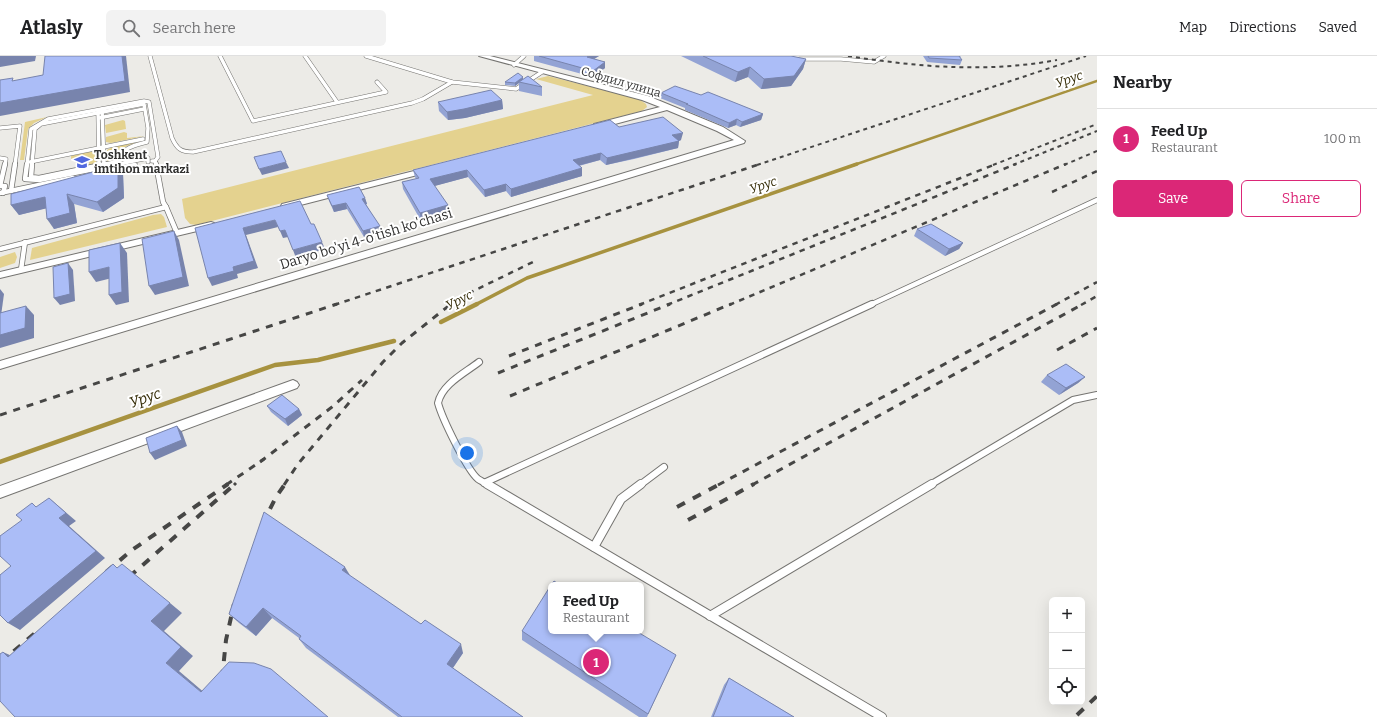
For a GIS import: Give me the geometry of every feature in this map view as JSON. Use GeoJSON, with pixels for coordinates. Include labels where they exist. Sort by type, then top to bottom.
{"type":"FeatureCollection","features":[{"type":"Feature","properties":{"kind":"street","name":"Софдил улица"},"geometry":{"type":"LineString","coordinates":[[482,56],[645,98],[741,140]]}},
{"type":"Feature","properties":{"kind":"street"},"geometry":{"type":"LineString","coordinates":[[500,56],[514,65]]}},
{"type":"Feature","properties":{"kind":"street"},"geometry":{"type":"LineString","coordinates":[[592,128],[667,107]]}},
{"type":"Feature","properties":{"kind":"street","name":"Daryo bo'yi 4-o'tish ko'chasi"},"geometry":{"type":"LineString","coordinates":[[0,365],[741,140]]}},
{"type":"Feature","properties":{"kind":"street"},"geometry":{"type":"LineString","coordinates":[[277,208],[438,167]]}},
{"type":"Feature","properties":{"kind":"street"},"geometry":{"type":"LineString","coordinates":[[0,275],[223,222]]}},
{"type":"Feature","properties":{"kind":"street"},"geometry":{"type":"LineString","coordinates":[[0,492],[293,385]]}},
{"type":"Feature","properties":{"kind":"lane"},"geometry":{"type":"LineString","coordinates":[[150,56],[175,147],[182,152],[193,152],[412,103],[423,100],[452,82]]}},
{"type":"Feature","properties":{"kind":"lane"},"geometry":{"type":"LineString","coordinates":[[220,56],[253,120],[386,92],[377,82]]}},
{"type":"Feature","properties":{"kind":"lane"},"geometry":{"type":"LineString","coordinates":[[305,56],[337,102]]}},
{"type":"Feature","properties":{"kind":"lane"},"geometry":{"type":"LineString","coordinates":[[366,56],[452,82],[516,89],[542,72]]}},
{"type":"Feature","properties":{"kind":"lane"},"geometry":{"type":"LineString","coordinates":[[514,65],[524,56]]}},
{"type":"Feature","properties":{"kind":"lane"},"geometry":{"type":"LineString","coordinates":[[794,59],[841,59],[874,62],[884,56]]}},
{"type":"Feature","properties":{"kind":"lane"},"geometry":{"type":"LineString","coordinates":[[99,167],[35,178],[32,177],[35,129],[47,121],[144,101],[149,102],[158,157],[155,161],[163,202],[177,234]]}},
{"type":"Feature","properties":{"kind":"lane"},"geometry":{"type":"LineString","coordinates":[[104,166],[120,159],[123,151],[131,146],[147,142],[148,137],[144,104],[48,119],[35,125],[31,129],[26,179],[35,181],[148,158],[148,162]]}},
{"type":"Feature","properties":{"kind":"lane"},"geometry":{"type":"LineString","coordinates":[[100,110],[101,147],[104,166]]}},
{"type":"Feature","properties":{"kind":"lane"},"geometry":{"type":"LineString","coordinates":[[100,118],[144,110]]}},
{"type":"Feature","properties":{"kind":"lane"},"geometry":{"type":"LineString","coordinates":[[0,128],[20,126],[11,191]]}},
{"type":"Feature","properties":{"kind":"lane"},"geometry":{"type":"LineString","coordinates":[[27,162],[154,136]]}},
{"type":"Feature","properties":{"kind":"lane"},"geometry":{"type":"LineString","coordinates":[[99,167],[101,147]]}},
{"type":"Feature","properties":{"kind":"lane"},"geometry":{"type":"LineString","coordinates":[[0,158],[6,159],[0,186],[5,186],[2,193]]}},
{"type":"Feature","properties":{"kind":"lane"},"geometry":{"type":"LineString","coordinates":[[2,193],[155,161]]}},
{"type":"Feature","properties":{"kind":"lane"},"geometry":{"type":"LineString","coordinates":[[484,483],[1097,200]]}},
{"type":"Feature","properties":{"kind":"lane"},"geometry":{"type":"LineString","coordinates":[[0,249],[166,207]]}},
{"type":"Feature","properties":{"kind":"lane"},"geometry":{"type":"LineString","coordinates":[[21,270],[25,242]]}},
{"type":"Feature","properties":{"kind":"lane"},"geometry":{"type":"LineString","coordinates":[[479,362],[446,389],[440,396],[438,403],[471,472],[484,483],[882,717]]}},
{"type":"Feature","properties":{"kind":"lane"},"geometry":{"type":"LineString","coordinates":[[710,616],[1073,400],[1097,395]]}},
{"type":"Feature","properties":{"kind":"lane"},"geometry":{"type":"LineString","coordinates":[[594,547],[621,499],[664,467]]}},
{"type":"Feature","properties":{"kind":"shaded area"},"geometry":{"type":"Polygon","coordinates":[[[548,76],[639,99],[646,104],[647,107],[642,111],[196,225],[190,224],[185,218],[182,199],[593,95],[536,79],[548,76]]]}},
{"type":"Feature","properties":{"kind":"shaded area"},"geometry":{"type":"Polygon","coordinates":[[[47,117],[34,123],[28,129],[24,160],[20,160],[25,122],[47,117]]]}},
{"type":"Feature","properties":{"kind":"shaded area"},"geometry":{"type":"Polygon","coordinates":[[[123,120],[125,121],[126,129],[106,133],[105,125],[123,120]]]}},
{"type":"Feature","properties":{"kind":"shaded area"},"geometry":{"type":"Polygon","coordinates":[[[124,132],[127,133],[127,138],[145,136],[111,143],[106,142],[106,137],[124,132]]]}},
{"type":"Feature","properties":{"kind":"shaded area"},"geometry":{"type":"Polygon","coordinates":[[[145,140],[127,146],[118,152],[119,158],[117,160],[107,162],[107,150],[112,147],[145,140]]]}},
{"type":"Feature","properties":{"kind":"shaded area"},"geometry":{"type":"Polygon","coordinates":[[[96,151],[96,163],[89,165],[89,159],[87,158],[71,160],[71,156],[96,151]]]}},
{"type":"Feature","properties":{"kind":"shaded area"},"geometry":{"type":"Polygon","coordinates":[[[161,214],[164,217],[167,227],[30,260],[32,248],[161,214]]]}},
{"type":"Feature","properties":{"kind":"shaded area"},"geometry":{"type":"Polygon","coordinates":[[[15,252],[17,257],[15,263],[0,268],[0,257],[15,252]]]}},
{"type":"Feature","properties":{"kind":"building"},"geometry":{"type":"Polygon","coordinates":[[[45,56],[122,56],[125,81],[0,103],[0,80],[13,78],[12,81],[43,75],[45,56]]]}},
{"type":"Feature","properties":{"kind":"building"},"geometry":{"type":"Polygon","coordinates":[[[539,56],[589,56],[587,57],[605,62],[593,71],[539,56]]]}},
{"type":"Feature","properties":{"kind":"building"},"geometry":{"type":"Polygon","coordinates":[[[703,56],[791,56],[806,59],[794,76],[764,79],[750,67],[738,72],[703,56]]]}},
{"type":"Feature","properties":{"kind":"building"},"geometry":{"type":"Polygon","coordinates":[[[928,56],[959,56],[962,60],[929,58],[928,56]]]}},
{"type":"Feature","properties":{"kind":"building"},"geometry":{"type":"Polygon","coordinates":[[[518,73],[523,77],[515,83],[505,82],[518,73]]]}},
{"type":"Feature","properties":{"kind":"building"},"geometry":{"type":"Polygon","coordinates":[[[528,76],[542,87],[519,82],[528,76]]]}},
{"type":"Feature","properties":{"kind":"building"},"geometry":{"type":"Polygon","coordinates":[[[675,86],[701,95],[708,92],[763,114],[742,122],[737,119],[729,123],[661,93],[675,86]]]}},
{"type":"Feature","properties":{"kind":"building"},"geometry":{"type":"Polygon","coordinates":[[[491,90],[502,100],[447,112],[438,102],[491,90]]]}},
{"type":"Feature","properties":{"kind":"building"},"geometry":{"type":"Polygon","coordinates":[[[663,117],[683,133],[672,135],[679,141],[607,158],[601,153],[573,160],[582,168],[511,189],[506,184],[484,190],[467,170],[430,179],[448,205],[420,213],[402,182],[419,178],[413,170],[610,120],[619,127],[663,117]]]}},
{"type":"Feature","properties":{"kind":"building"},"geometry":{"type":"Polygon","coordinates":[[[281,151],[286,162],[259,169],[254,157],[281,151]]]}},
{"type":"Feature","properties":{"kind":"building"},"geometry":{"type":"Polygon","coordinates":[[[118,164],[118,188],[97,202],[67,194],[70,213],[47,219],[45,197],[11,205],[11,194],[93,172],[102,166],[111,168],[118,164]]]}},
{"type":"Feature","properties":{"kind":"building"},"geometry":{"type":"Polygon","coordinates":[[[359,187],[365,198],[362,199],[380,226],[363,231],[346,203],[332,206],[327,195],[359,187]]]}},
{"type":"Feature","properties":{"kind":"building"},"geometry":{"type":"Polygon","coordinates":[[[300,201],[311,224],[314,224],[322,242],[293,250],[285,230],[280,231],[275,220],[243,228],[254,261],[233,267],[234,271],[208,278],[195,228],[300,201]]]}},
{"type":"Feature","properties":{"kind":"building"},"geometry":{"type":"Polygon","coordinates":[[[931,224],[963,243],[949,249],[917,229],[931,224]]]}},
{"type":"Feature","properties":{"kind":"building"},"geometry":{"type":"Polygon","coordinates":[[[174,231],[183,277],[149,286],[142,239],[174,231]]]}},
{"type":"Feature","properties":{"kind":"building"},"geometry":{"type":"Polygon","coordinates":[[[120,243],[122,292],[109,295],[109,267],[89,272],[89,250],[120,243]]]}},
{"type":"Feature","properties":{"kind":"building"},"geometry":{"type":"Polygon","coordinates":[[[68,263],[70,294],[54,298],[53,267],[68,263]]]}},
{"type":"Feature","properties":{"kind":"building"},"geometry":{"type":"Polygon","coordinates":[[[26,306],[25,328],[0,335],[0,313],[26,306]]]}},
{"type":"Feature","properties":{"kind":"building"},"geometry":{"type":"Polygon","coordinates":[[[1066,364],[1085,377],[1066,388],[1047,375],[1066,364]]]}},
{"type":"Feature","properties":{"kind":"building"},"geometry":{"type":"Polygon","coordinates":[[[282,395],[299,409],[285,419],[267,406],[282,395]]]}},
{"type":"Feature","properties":{"kind":"building"},"geometry":{"type":"Polygon","coordinates":[[[177,426],[182,440],[150,453],[146,438],[177,426]]]}},
{"type":"Feature","properties":{"kind":"building"},"geometry":{"type":"Polygon","coordinates":[[[49,498],[66,513],[59,518],[96,551],[8,623],[0,615],[0,575],[11,566],[0,556],[0,536],[22,520],[16,515],[32,503],[36,507],[49,498]]]}},
{"type":"Feature","properties":{"kind":"building"},"geometry":{"type":"Polygon","coordinates":[[[264,512],[345,567],[342,570],[421,624],[425,620],[461,644],[447,664],[523,717],[402,717],[299,639],[301,636],[263,608],[246,627],[229,614],[264,512]]]}},
{"type":"Feature","properties":{"kind":"building"},"geometry":{"type":"Polygon","coordinates":[[[113,564],[117,568],[122,564],[170,603],[151,621],[181,647],[166,663],[201,692],[229,662],[254,663],[271,669],[328,717],[15,717],[0,701],[0,654],[3,652],[8,657],[113,564]]]}},
{"type":"Feature","properties":{"kind":"building"},"geometry":{"type":"Polygon","coordinates":[[[548,590],[548,634],[641,634],[676,655],[648,714],[522,631],[548,590]]]}},
{"type":"Feature","properties":{"kind":"building"},"geometry":{"type":"Polygon","coordinates":[[[729,678],[794,717],[713,717],[729,678]]]}},
{"type":"Feature","properties":{"kind":"waterway","name":"Урус"},"geometry":{"type":"LineString","coordinates":[[854,165],[1097,81]]}},
{"type":"Feature","properties":{"kind":"waterway","name":"Урус"},"geometry":{"type":"LineString","coordinates":[[475,305],[527,278],[857,164]]}},
{"type":"Feature","properties":{"kind":"waterway","name":"Урус"},"geometry":{"type":"LineString","coordinates":[[441,322],[475,305]]}},
{"type":"Feature","properties":{"kind":"waterway","name":"Урус"},"geometry":{"type":"LineString","coordinates":[[0,462],[275,365],[318,360],[394,341]]}},
{"type":"Feature","properties":{"kind":"railway"},"geometry":{"type":"LineString","coordinates":[[848,56],[926,66],[952,67],[1005,66],[1057,60]]}},
{"type":"Feature","properties":{"kind":"railway"},"geometry":{"type":"LineString","coordinates":[[757,165],[1086,56]]}},
{"type":"Feature","properties":{"kind":"railway"},"geometry":{"type":"LineString","coordinates":[[993,165],[1097,124]]}},
{"type":"Feature","properties":{"kind":"railway"},"geometry":{"type":"LineString","coordinates":[[1013,165],[1097,131]]}},
{"type":"Feature","properties":{"kind":"railway"},"geometry":{"type":"LineString","coordinates":[[1064,165],[1097,151]]}},
{"type":"Feature","properties":{"kind":"railway"},"geometry":{"type":"LineString","coordinates":[[334,305],[760,164]]}},
{"type":"Feature","properties":{"kind":"railway"},"geometry":{"type":"LineString","coordinates":[[639,305],[996,164]]}},
{"type":"Feature","properties":{"kind":"railway"},"geometry":{"type":"LineString","coordinates":[[667,305],[1016,164]]}},
{"type":"Feature","properties":{"kind":"railway"},"geometry":{"type":"LineString","coordinates":[[729,305],[1066,164]]}},
{"type":"Feature","properties":{"kind":"railway"},"geometry":{"type":"LineString","coordinates":[[1052,192],[1097,171]]}},
{"type":"Feature","properties":{"kind":"railway"},"geometry":{"type":"LineString","coordinates":[[450,305],[459,298],[535,261]]}},
{"type":"Feature","properties":{"kind":"railway"},"geometry":{"type":"LineString","coordinates":[[1055,305],[1097,282]]}},
{"type":"Feature","properties":{"kind":"railway"},"geometry":{"type":"LineString","coordinates":[[1081,305],[1097,296]]}},
{"type":"Feature","properties":{"kind":"railway"},"geometry":{"type":"LineString","coordinates":[[0,415],[337,304]]}},
{"type":"Feature","properties":{"kind":"railway"},"geometry":{"type":"LineString","coordinates":[[284,485],[298,464],[383,362],[402,343],[451,304]]}},
{"type":"Feature","properties":{"kind":"railway"},"geometry":{"type":"LineString","coordinates":[[509,356],[642,304]]}},
{"type":"Feature","properties":{"kind":"railway"},"geometry":{"type":"LineString","coordinates":[[498,373],[670,304]]}},
{"type":"Feature","properties":{"kind":"railway"},"geometry":{"type":"LineString","coordinates":[[510,396],[731,304]]}},
{"type":"Feature","properties":{"kind":"railway"},"geometry":{"type":"LineString","coordinates":[[718,485],[1057,304]]}},
{"type":"Feature","properties":{"kind":"railway"},"geometry":{"type":"LineString","coordinates":[[752,485],[1083,304]]}},
{"type":"Feature","properties":{"kind":"railway"},"geometry":{"type":"LineString","coordinates":[[1057,350],[1097,328]]}},
{"type":"Feature","properties":{"kind":"railway"},"geometry":{"type":"LineString","coordinates":[[263,459],[332,407],[362,380]]}},
{"type":"Feature","properties":{"kind":"railway"},"geometry":{"type":"LineString","coordinates":[[226,485],[263,459]]}},
{"type":"Feature","properties":{"kind":"railway"},"geometry":{"type":"LineString","coordinates":[[260,462],[263,459]]}},
{"type":"Feature","properties":{"kind":"railway"},"geometry":{"type":"LineString","coordinates":[[106,572],[132,550],[228,484]]}},
{"type":"Feature","properties":{"kind":"railway"},"geometry":{"type":"LineString","coordinates":[[129,577],[235,484]]}},
{"type":"Feature","properties":{"kind":"railway"},"geometry":{"type":"LineString","coordinates":[[262,525],[276,497],[285,484]]}},
{"type":"Feature","properties":{"kind":"railway"},"geometry":{"type":"LineString","coordinates":[[677,507],[720,484]]}},
{"type":"Feature","properties":{"kind":"railway"},"geometry":{"type":"LineString","coordinates":[[688,520],[754,484]]}},
{"type":"Feature","properties":{"kind":"railway"},"geometry":{"type":"LineString","coordinates":[[222,679],[226,640],[234,604]]}},
{"type":"Feature","properties":{"kind":"railway"},"geometry":{"type":"LineString","coordinates":[[0,663],[41,628]]}},
{"type":"Feature","properties":{"kind":"railway"},"geometry":{"type":"LineString","coordinates":[[1077,715],[1097,696]]}},
{"type":"Feature","properties":{"kind":"place","name":"Toshkent imtihon markazi"},"geometry":{"type":"Point","coordinates":[82,162]}},
{"type":"Feature","properties":{"kind":"place","name":"Feed Up"},"geometry":{"type":"Point","coordinates":[596,662]}}]}
